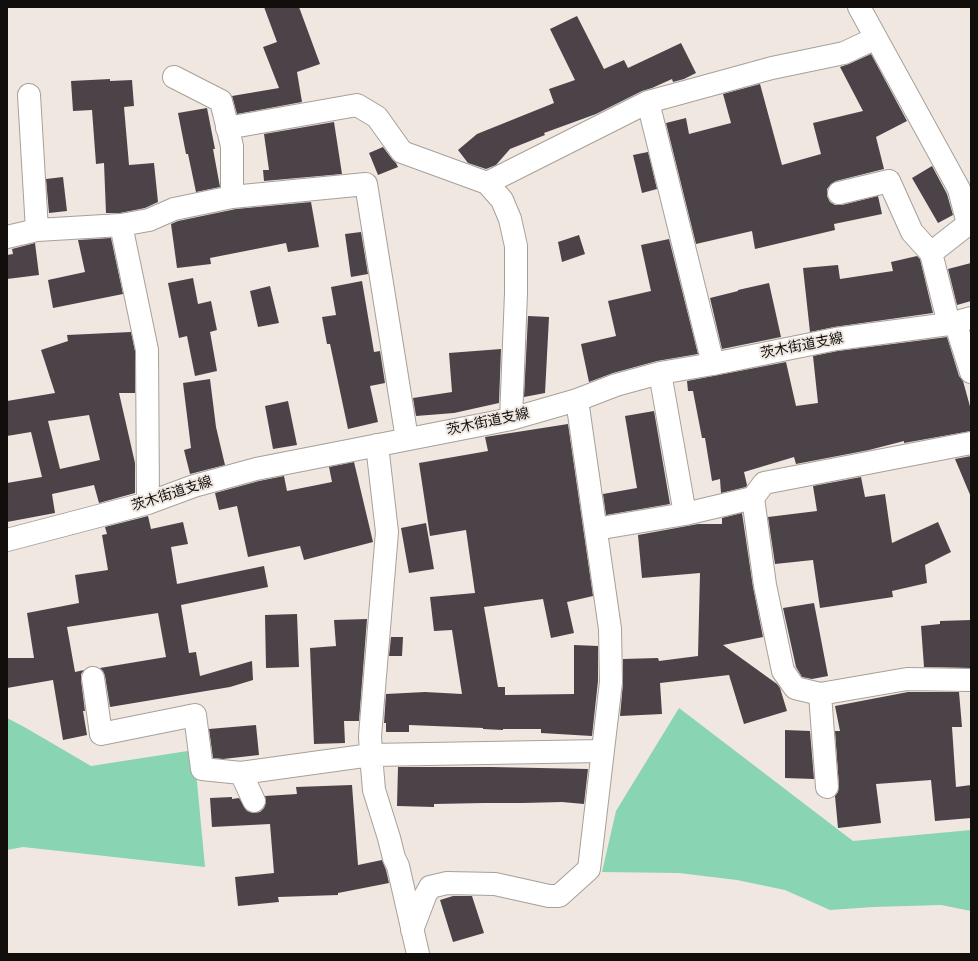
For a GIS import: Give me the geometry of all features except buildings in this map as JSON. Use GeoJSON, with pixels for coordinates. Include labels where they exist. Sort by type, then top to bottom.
{"type":"FeatureCollection","features":[{"type":"Feature","properties":{"kind":"street"},"geometry":{"type":"LineString","coordinates":[[859,7],[959,189],[968,224],[931,253]]}},
{"type":"Feature","properties":{"kind":"street"},"geometry":{"type":"LineString","coordinates":[[487,183],[648,102],[772,68],[844,53],[876,38]]}},
{"type":"Feature","properties":{"kind":"street"},"geometry":{"type":"LineString","coordinates":[[174,77],[221,101],[232,146],[232,197]]}},
{"type":"Feature","properties":{"kind":"street"},"geometry":{"type":"LineString","coordinates":[[29,94],[37,230]]}},
{"type":"Feature","properties":{"kind":"street"},"geometry":{"type":"LineString","coordinates":[[648,102],[713,364]]}},
{"type":"Feature","properties":{"kind":"street"},"geometry":{"type":"LineString","coordinates":[[227,128],[357,105],[377,117],[402,152],[487,183],[502,200],[510,219],[516,246],[516,293],[511,419]]}},
{"type":"Feature","properties":{"kind":"street"},"geometry":{"type":"LineString","coordinates":[[839,193],[889,181],[912,232],[931,253],[958,321],[971,372]]}},
{"type":"Feature","properties":{"kind":"street"},"geometry":{"type":"LineString","coordinates":[[7,237],[37,230],[121,225],[149,220],[174,209],[232,197],[366,184],[408,439]]}},
{"type":"Feature","properties":{"kind":"street"},"geometry":{"type":"LineString","coordinates":[[121,225],[147,350],[148,503]]}},
{"type":"Feature","properties":{"kind":"street","name":"茨木街道支線"},"geometry":{"type":"LineString","coordinates":[[7,540],[148,503],[194,486],[256,469],[511,419],[577,400],[616,385],[660,373],[713,364],[836,339],[958,321]]}},
{"type":"Feature","properties":{"kind":"street"},"geometry":{"type":"LineString","coordinates":[[660,373],[685,514]]}},
{"type":"Feature","properties":{"kind":"street"},"geometry":{"type":"LineString","coordinates":[[412,930],[430,887],[447,883],[494,884],[550,896],[559,896],[589,869],[611,682],[610,629],[577,400]]}},
{"type":"Feature","properties":{"kind":"street"},"geometry":{"type":"LineString","coordinates":[[596,529],[685,514],[753,498],[764,484],[971,443]]}},
{"type":"Feature","properties":{"kind":"street"},"geometry":{"type":"LineString","coordinates":[[377,445],[387,532],[370,736],[371,755],[374,790],[394,858],[398,866],[418,954]]}},
{"type":"Feature","properties":{"kind":"street"},"geometry":{"type":"LineString","coordinates":[[753,498],[764,585],[783,671],[795,688],[820,694],[907,679],[971,680]]}},
{"type":"Feature","properties":{"kind":"street"},"geometry":{"type":"LineString","coordinates":[[93,678],[101,734],[195,715],[202,769],[241,773],[371,755],[602,751]]}},
{"type":"Feature","properties":{"kind":"street"},"geometry":{"type":"LineString","coordinates":[[820,694],[827,787]]}},
{"type":"Feature","properties":{"kind":"street"},"geometry":{"type":"LineString","coordinates":[[241,773],[254,801]]}},
{"type":"Feature","properties":{"kind":"green space"},"geometry":{"type":"Polygon","coordinates":[[[679,708],[853,841],[971,830],[971,911],[941,905],[830,910],[785,890],[737,880],[679,873],[602,872],[616,811],[679,708]]]}},
{"type":"Feature","properties":{"kind":"green space"},"geometry":{"type":"Polygon","coordinates":[[[7,718],[91,766],[194,750],[205,867],[23,847],[7,850],[7,718]]]}}]}
